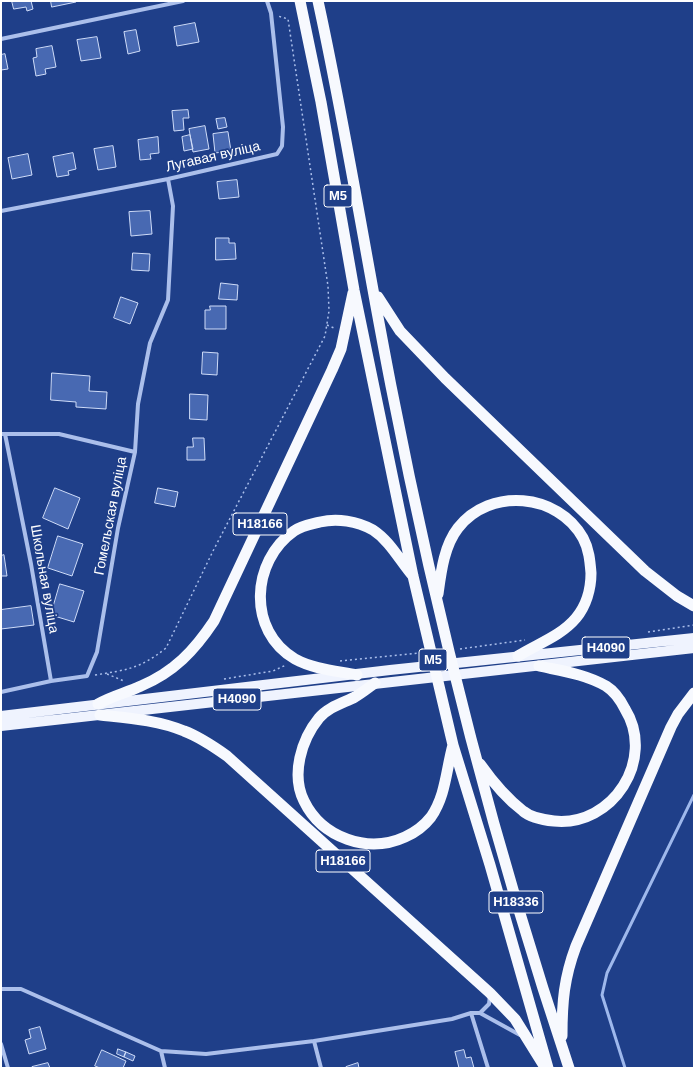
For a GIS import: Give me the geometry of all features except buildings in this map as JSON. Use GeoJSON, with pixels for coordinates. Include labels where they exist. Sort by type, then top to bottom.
{"type":"FeatureCollection","features":[{"type":"Feature","properties":{"kind":"highway","name":"М5"},"geometry":{"type":"LineString","coordinates":[[300,1],[321,102],[354,290],[413,576],[453,745]]}},
{"type":"Feature","properties":{"kind":"highway","name":"М5"},"geometry":{"type":"LineString","coordinates":[[318,1],[331,57],[391,386],[437,600],[474,756]]}},
{"type":"Feature","properties":{"kind":"highway"},"geometry":{"type":"LineString","coordinates":[[373,288],[384,309],[400,331],[445,378],[645,571],[677,596],[694,606]]}},
{"type":"Feature","properties":{"kind":"highway","name":"Н18166"},"geometry":{"type":"LineString","coordinates":[[99,710],[113,696],[153,681],[175,667],[191,653],[214,621],[341,349],[354,290]]}},
{"type":"Feature","properties":{"kind":"highway"},"geometry":{"type":"LineString","coordinates":[[437,600],[441,572],[449,545],[458,528],[470,516],[484,506],[500,501],[525,500],[547,505],[569,520],[583,538],[590,559],[591,580],[587,599],[576,618],[560,634],[518,656]]}},
{"type":"Feature","properties":{"kind":"highway","name":"Н18166"},"geometry":{"type":"LineString","coordinates":[[356,675],[312,666],[297,660],[281,649],[273,640],[266,628],[260,608],[260,587],[267,561],[279,544],[295,530],[330,520],[351,522],[372,530],[388,543],[398,559],[413,576]]}},
{"type":"Feature","properties":{"kind":"highway"},"geometry":{"type":"LineString","coordinates":[[474,756],[494,784],[524,812],[542,820],[562,822],[585,817],[604,808],[617,796],[627,781],[634,763],[636,747],[630,716],[621,701],[607,687],[585,676],[539,666]]}},
{"type":"Feature","properties":{"kind":"highway","name":"Н18166"},"geometry":{"type":"LineString","coordinates":[[375,683],[354,697],[335,706],[320,717],[308,733],[300,755],[298,778],[304,801],[318,820],[337,836],[355,843],[374,844],[394,842],[414,833],[430,818],[442,797],[453,745]]}},
{"type":"Feature","properties":{"kind":"highway"},"geometry":{"type":"LineString","coordinates":[[562,1046],[562,1004],[565,980],[574,952],[671,727],[678,714],[694,693]]}},
{"type":"Feature","properties":{"kind":"highway","name":"Н18166"},"geometry":{"type":"LineString","coordinates":[[99,710],[184,731],[206,741],[227,756],[490,993],[515,1019],[547,1068]]}},
{"type":"Feature","properties":{"kind":"highway","name":"Н18336"},"geometry":{"type":"LineString","coordinates":[[453,745],[490,865],[547,1068]]}},
{"type":"Feature","properties":{"kind":"highway","name":"Н18336"},"geometry":{"type":"LineString","coordinates":[[474,756],[523,927],[569,1068]]}},
{"type":"Feature","properties":{"kind":"main road","name":"Н4090"},"geometry":{"type":"LineString","coordinates":[[1,726],[99,710],[390,670],[694,638]]}},
{"type":"Feature","properties":{"kind":"main road","name":"Н4090"},"geometry":{"type":"LineString","coordinates":[[1,716],[99,710],[375,683],[694,648]]}},
{"type":"Feature","properties":{"kind":"street"},"geometry":{"type":"LineString","coordinates":[[1,39],[183,1]]}},
{"type":"Feature","properties":{"kind":"street","name":"Лугавая вуліца"},"geometry":{"type":"LineString","coordinates":[[1,211],[168,179],[277,154],[282,146],[283,127],[270,13],[267,1]]}},
{"type":"Feature","properties":{"kind":"street"},"geometry":{"type":"LineString","coordinates":[[135,452],[138,404],[150,343],[168,300],[173,206],[168,179]]}},
{"type":"Feature","properties":{"kind":"street","name":"Гомельская вуліца"},"geometry":{"type":"LineString","coordinates":[[3,434],[59,434],[135,452],[118,528],[97,652],[87,676]]}},
{"type":"Feature","properties":{"kind":"street","name":"Школьная вуліца"},"geometry":{"type":"LineString","coordinates":[[3,434],[31,564],[51,681]]}},
{"type":"Feature","properties":{"kind":"street"},"geometry":{"type":"LineString","coordinates":[[1,692],[51,681],[87,676]]}},
{"type":"Feature","properties":{"kind":"street"},"geometry":{"type":"LineString","coordinates":[[1,989],[21,989],[161,1050],[206,1054],[314,1041],[452,1019],[472,1013],[480,1013],[509,1028],[529,1041]]}},
{"type":"Feature","properties":{"kind":"street"},"geometry":{"type":"LineString","coordinates":[[480,1013],[489,1004],[490,993]]}},
{"type":"Feature","properties":{"kind":"street"},"geometry":{"type":"LineString","coordinates":[[472,1013],[488,1068]]}},
{"type":"Feature","properties":{"kind":"street"},"geometry":{"type":"LineString","coordinates":[[314,1041],[321,1068]]}},
{"type":"Feature","properties":{"kind":"street"},"geometry":{"type":"LineString","coordinates":[[1,1044],[8,1068]]}},
{"type":"Feature","properties":{"kind":"street"},"geometry":{"type":"LineString","coordinates":[[161,1050],[165,1068]]}},
{"type":"Feature","properties":{"kind":"path"},"geometry":{"type":"LineString","coordinates":[[87,676],[119,672],[137,667],[153,658],[166,648],[216,545],[325,336],[329,311],[328,286],[288,19],[270,13]]}},
{"type":"Feature","properties":{"kind":"path"},"geometry":{"type":"LineString","coordinates":[[494,645],[530,639]]}},
{"type":"Feature","properties":{"kind":"path"},"geometry":{"type":"LineString","coordinates":[[334,662],[388,656]]}},
{"type":"Feature","properties":{"kind":"path"},"geometry":{"type":"LineString","coordinates":[[218,680],[273,671],[291,663]]}},
{"type":"Feature","properties":{"kind":"path"},"geometry":{"type":"LineString","coordinates":[[105,673],[125,682]]}},
{"type":"Feature","properties":{"kind":"waterway"},"geometry":{"type":"LineString","coordinates":[[625,1068],[602,995],[607,973],[694,795]]}}]}
